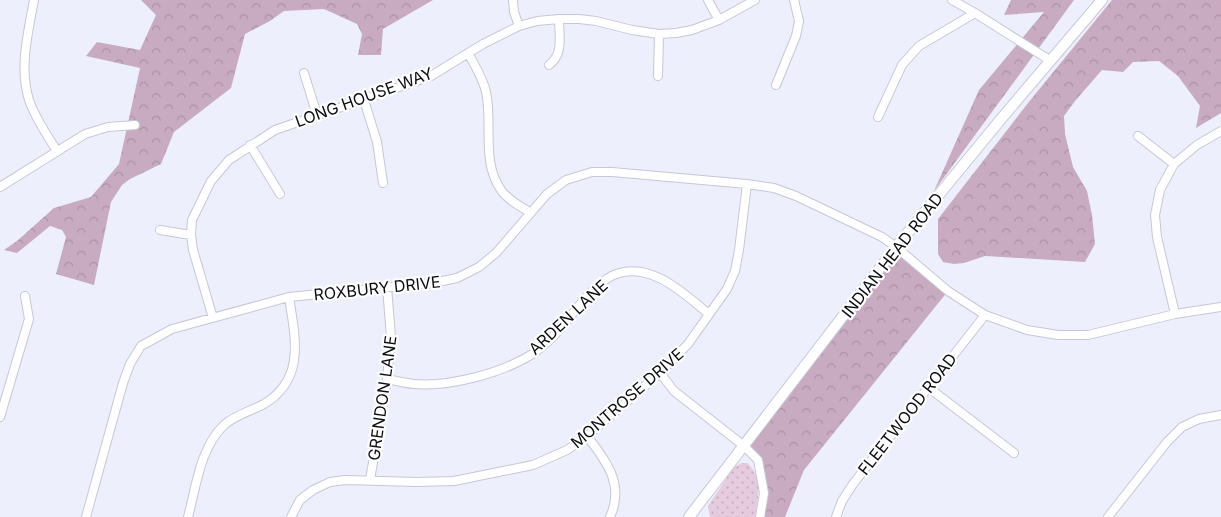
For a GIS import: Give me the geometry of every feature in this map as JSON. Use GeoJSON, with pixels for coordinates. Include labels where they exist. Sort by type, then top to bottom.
{"type":"FeatureCollection","features":[{"type":"Feature","properties":{"kind":"main road","name":"INDIAN HEAD ROAD"},"geometry":{"type":"LineString","coordinates":[[690,517],[896,247],[1102,0]]}},
{"type":"Feature","properties":{"kind":"street"},"geometry":{"type":"LineString","coordinates":[[34,0],[24,60],[24,80],[30,102],[57,151]]}},
{"type":"Feature","properties":{"kind":"street"},"geometry":{"type":"LineString","coordinates":[[513,0],[514,12],[519,26]]}},
{"type":"Feature","properties":{"kind":"street"},"geometry":{"type":"LineString","coordinates":[[708,0],[719,20]]}},
{"type":"Feature","properties":{"kind":"street","name":"LONG HOUSE WAY"},"geometry":{"type":"LineString","coordinates":[[191,235],[192,220],[211,181],[229,160],[250,145],[275,130],[431,76],[519,26],[559,19],[596,21],[632,30],[659,34],[692,30],[719,20],[755,0]]}},
{"type":"Feature","properties":{"kind":"street"},"geometry":{"type":"LineString","coordinates":[[776,85],[798,28],[799,21],[794,0]]}},
{"type":"Feature","properties":{"kind":"street"},"geometry":{"type":"LineString","coordinates":[[952,0],[1050,61]]}},
{"type":"Feature","properties":{"kind":"street"},"geometry":{"type":"LineString","coordinates":[[878,117],[902,65],[919,46],[975,13]]}},
{"type":"Feature","properties":{"kind":"street"},"geometry":{"type":"LineString","coordinates":[[549,65],[556,60],[559,53],[559,19]]}},
{"type":"Feature","properties":{"kind":"street"},"geometry":{"type":"LineString","coordinates":[[658,76],[659,34]]}},
{"type":"Feature","properties":{"kind":"street"},"geometry":{"type":"LineString","coordinates":[[468,54],[482,77],[486,92],[490,160],[494,177],[501,191],[510,200],[531,214]]}},
{"type":"Feature","properties":{"kind":"street"},"geometry":{"type":"LineString","coordinates":[[304,73],[317,115]]}},
{"type":"Feature","properties":{"kind":"street"},"geometry":{"type":"LineString","coordinates":[[364,100],[377,142],[383,183]]}},
{"type":"Feature","properties":{"kind":"street"},"geometry":{"type":"LineString","coordinates":[[0,187],[85,134],[108,127],[135,125]]}},
{"type":"Feature","properties":{"kind":"street"},"geometry":{"type":"LineString","coordinates":[[1175,314],[1157,236],[1155,215],[1160,190],[1174,164],[1197,145],[1221,131]]}},
{"type":"Feature","properties":{"kind":"street"},"geometry":{"type":"LineString","coordinates":[[1138,136],[1174,164]]}},
{"type":"Feature","properties":{"kind":"street"},"geometry":{"type":"LineString","coordinates":[[250,145],[280,194]]}},
{"type":"Feature","properties":{"kind":"street","name":"ROXBURY DRIVE"},"geometry":{"type":"LineString","coordinates":[[86,517],[123,382],[130,364],[141,346],[172,329],[289,297],[433,283],[457,278],[479,267],[496,253],[547,194],[566,180],[592,172],[612,172],[774,188],[796,196],[882,237],[948,291],[985,315],[1027,330],[1058,336],[1088,335],[1175,314],[1221,307]]}},
{"type":"Feature","properties":{"kind":"street","name":"MONTROSE DRIVE"},"geometry":{"type":"LineString","coordinates":[[291,517],[300,500],[313,490],[330,482],[345,480],[454,481],[532,465],[567,450],[587,436],[660,373],[688,344],[727,289],[735,271],[740,250],[747,184]]}},
{"type":"Feature","properties":{"kind":"street"},"geometry":{"type":"LineString","coordinates":[[160,230],[191,235],[193,250],[214,318]]}},
{"type":"Feature","properties":{"kind":"street","name":"ARDEN LANE"},"geometry":{"type":"LineString","coordinates":[[387,379],[413,384],[437,384],[472,378],[511,366],[534,352],[558,331],[603,281],[620,273],[639,272],[655,276],[682,293],[709,314]]}},
{"type":"Feature","properties":{"kind":"street","name":"GRENDON LANE"},"geometry":{"type":"LineString","coordinates":[[370,480],[387,379],[391,337],[387,287]]}},
{"type":"Feature","properties":{"kind":"street"},"geometry":{"type":"LineString","coordinates":[[0,417],[29,318],[25,296]]}},
{"type":"Feature","properties":{"kind":"street"},"geometry":{"type":"LineString","coordinates":[[188,517],[204,457],[212,440],[224,425],[274,398],[290,374],[294,365],[296,346],[289,297]]}},
{"type":"Feature","properties":{"kind":"street","name":"FLEETWOOD ROAD"},"geometry":{"type":"LineString","coordinates":[[836,517],[842,501],[853,484],[985,315]]}},
{"type":"Feature","properties":{"kind":"street"},"geometry":{"type":"LineString","coordinates":[[660,373],[674,391],[744,446],[758,460],[764,493],[760,517]]}},
{"type":"Feature","properties":{"kind":"street"},"geometry":{"type":"LineString","coordinates":[[928,388],[1014,453]]}},
{"type":"Feature","properties":{"kind":"street"},"geometry":{"type":"LineString","coordinates":[[1108,517],[1167,442],[1182,427],[1199,419],[1221,415]]}},
{"type":"Feature","properties":{"kind":"street"},"geometry":{"type":"LineString","coordinates":[[587,436],[610,469],[616,488],[610,517]]}},
{"type":"Feature","properties":{"kind":"street"},"geometry":{"type":"LineString","coordinates":[[616,488],[625,486]]}},
{"type":"Feature","properties":{"kind":"shaded area"},"geometry":{"type":"Polygon","coordinates":[[[747,463],[752,468],[757,481],[758,495],[755,517],[710,517],[708,506],[734,467],[747,463]]]}},
{"type":"Feature","properties":{"kind":"green space"},"geometry":{"type":"Polygon","coordinates":[[[141,0],[433,0],[383,29],[381,55],[358,55],[362,34],[357,24],[324,9],[284,11],[270,21],[245,34],[231,88],[174,132],[161,164],[122,185],[111,202],[94,285],[56,274],[66,237],[62,230],[50,226],[17,253],[4,250],[54,208],[91,197],[119,164],[140,68],[86,56],[97,42],[140,50],[156,15],[141,0]]]}},
{"type":"Feature","properties":{"kind":"green space"},"geometry":{"type":"Polygon","coordinates":[[[1011,0],[1074,0],[934,191],[979,90],[1044,12],[1004,15],[1011,0]]]}},
{"type":"Feature","properties":{"kind":"green space"},"geometry":{"type":"Polygon","coordinates":[[[1112,0],[1221,0],[1221,113],[1196,128],[1200,106],[1178,76],[1159,61],[1133,62],[1123,72],[1102,70],[1064,116],[1065,134],[1073,167],[1087,191],[1092,215],[1095,244],[1085,262],[985,256],[964,263],[943,262],[938,254],[938,219],[1028,103],[1112,0]]]}},
{"type":"Feature","properties":{"kind":"green space"},"geometry":{"type":"Polygon","coordinates":[[[896,247],[948,291],[804,470],[785,517],[760,517],[764,493],[758,460],[744,446],[896,247]]]}}]}
